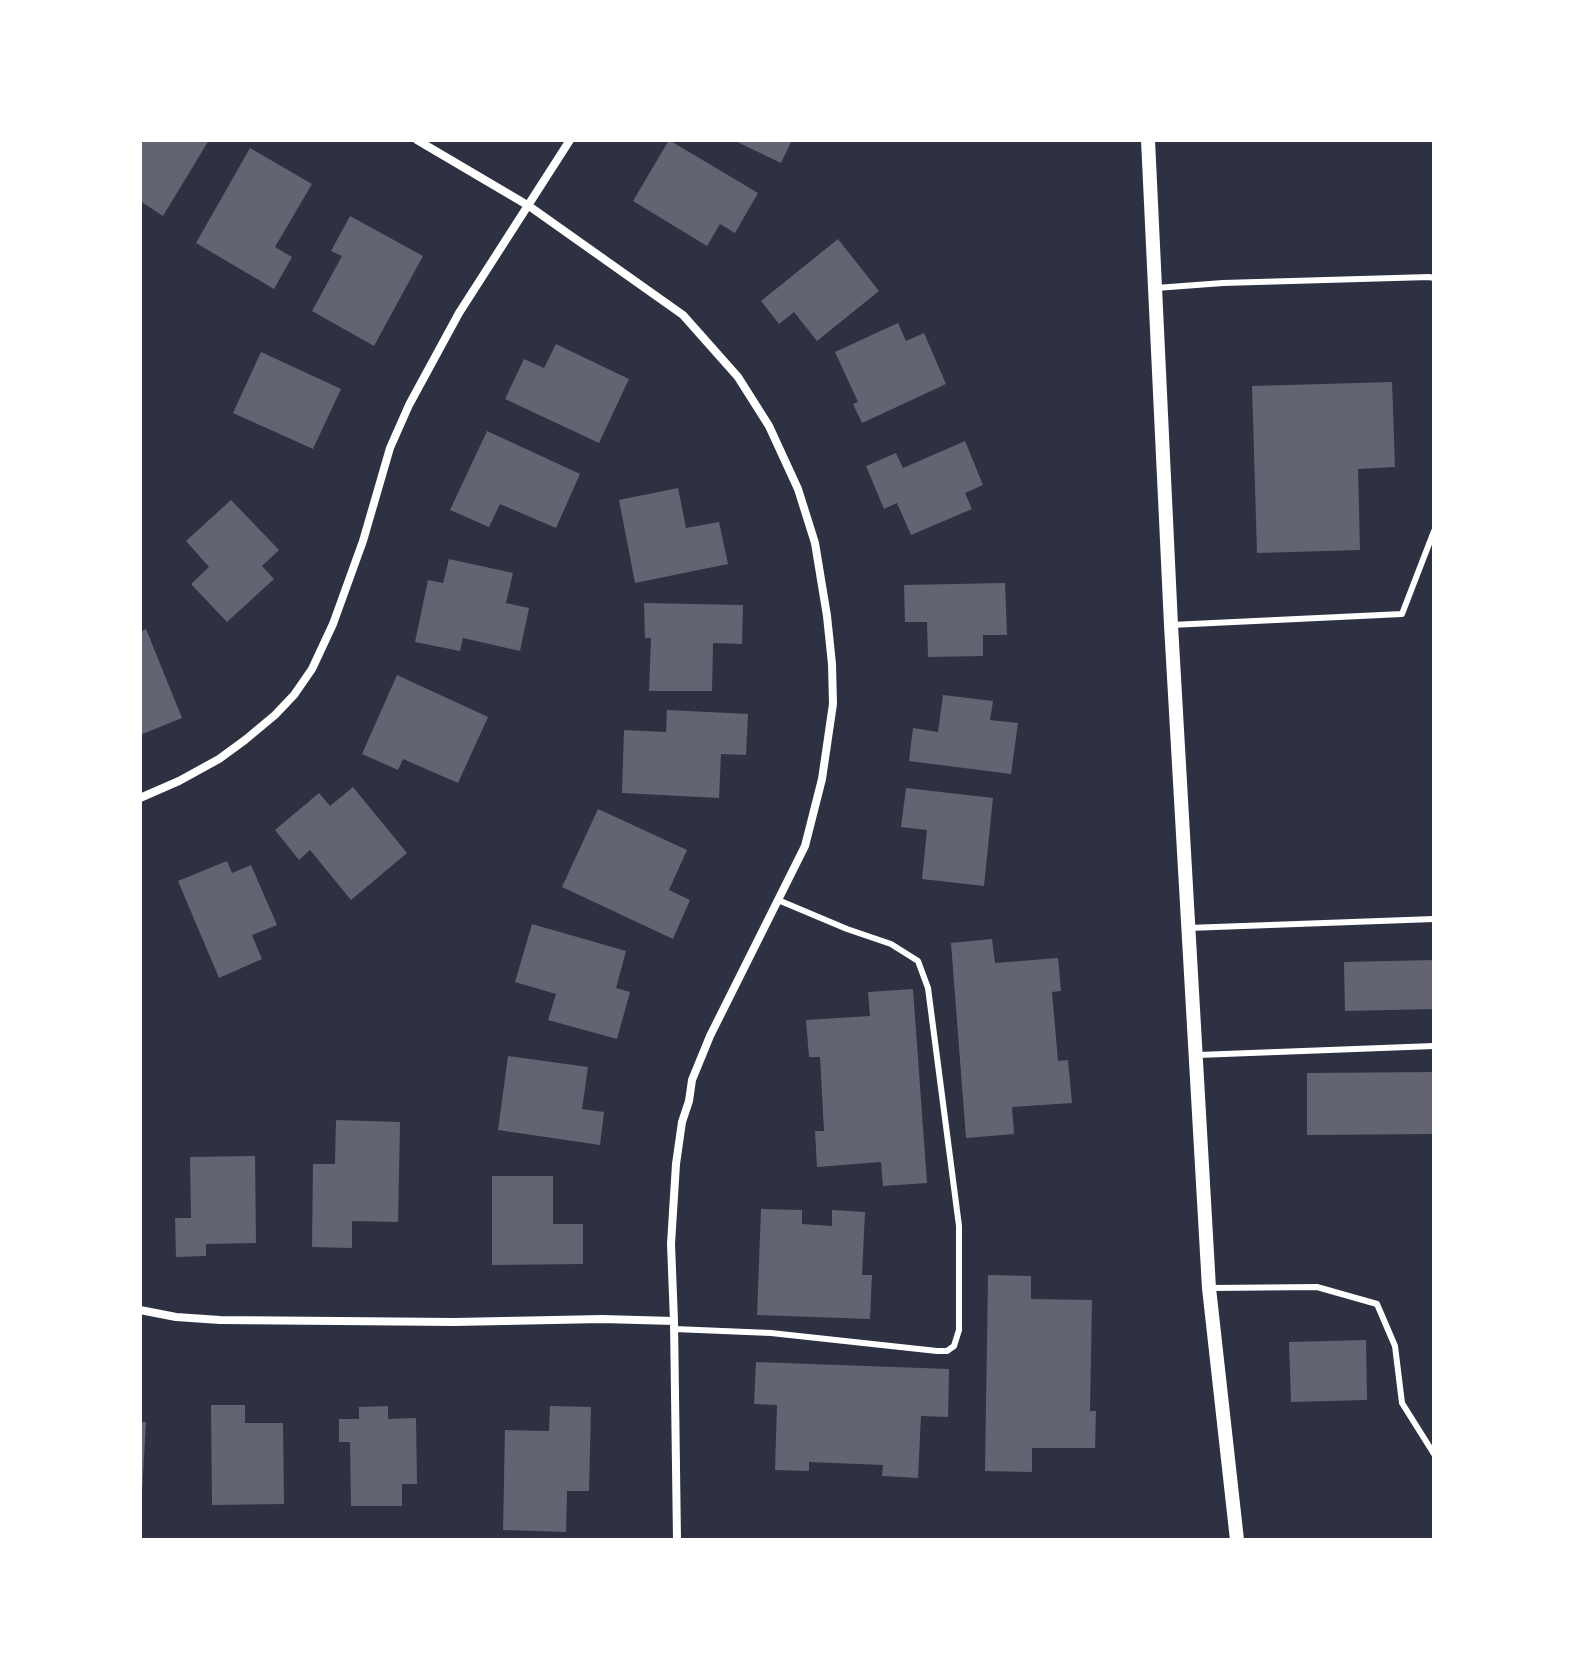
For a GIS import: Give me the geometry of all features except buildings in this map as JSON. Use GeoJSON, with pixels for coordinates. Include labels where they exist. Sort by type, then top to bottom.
{"type":"FeatureCollection","features":[{"type":"Feature","properties":{"kind":"street"},"geometry":{"type":"LineString","coordinates":[[417,140],[529,206],[683,315],[738,377],[769,426],[798,489],[815,543],[832,664],[833,704],[822,779],[805,846],[710,1036],[692,1080],[676,1164],[671,1244],[677,1540]]}},
{"type":"Feature","properties":{"kind":"street"},"geometry":{"type":"LineString","coordinates":[[140,798],[219,759],[245,740],[294,695],[312,669],[333,624],[363,541],[390,448],[409,405],[459,313],[570,140]]}},
{"type":"Feature","properties":{"kind":"street"},"geometry":{"type":"LineString","coordinates":[[1148,140],[1171,625],[1209,1288],[1237,1540]]}},
{"type":"Feature","properties":{"kind":"street"},"geometry":{"type":"LineString","coordinates":[[140,1310],[176,1317],[220,1320],[455,1322],[602,1319],[674,1325]]}},
{"type":"Feature","properties":{"kind":"lane"},"geometry":{"type":"LineString","coordinates":[[1156,288],[1239,282],[1434,278]]}},
{"type":"Feature","properties":{"kind":"lane"},"geometry":{"type":"LineString","coordinates":[[1171,625],[1402,614],[1434,531]]}},
{"type":"Feature","properties":{"kind":"lane"},"geometry":{"type":"LineString","coordinates":[[674,1325],[937,1351],[947,1351],[954,1346],[959,1330],[959,1226],[928,988],[918,961],[891,944],[778,900]]}},
{"type":"Feature","properties":{"kind":"lane"},"geometry":{"type":"LineString","coordinates":[[1188,928],[1434,919]]}},
{"type":"Feature","properties":{"kind":"lane"},"geometry":{"type":"LineString","coordinates":[[1195,1055],[1434,1046]]}},
{"type":"Feature","properties":{"kind":"lane"},"geometry":{"type":"LineString","coordinates":[[1209,1288],[1317,1287],[1377,1304],[1395,1346],[1402,1403],[1434,1454]]}}]}
